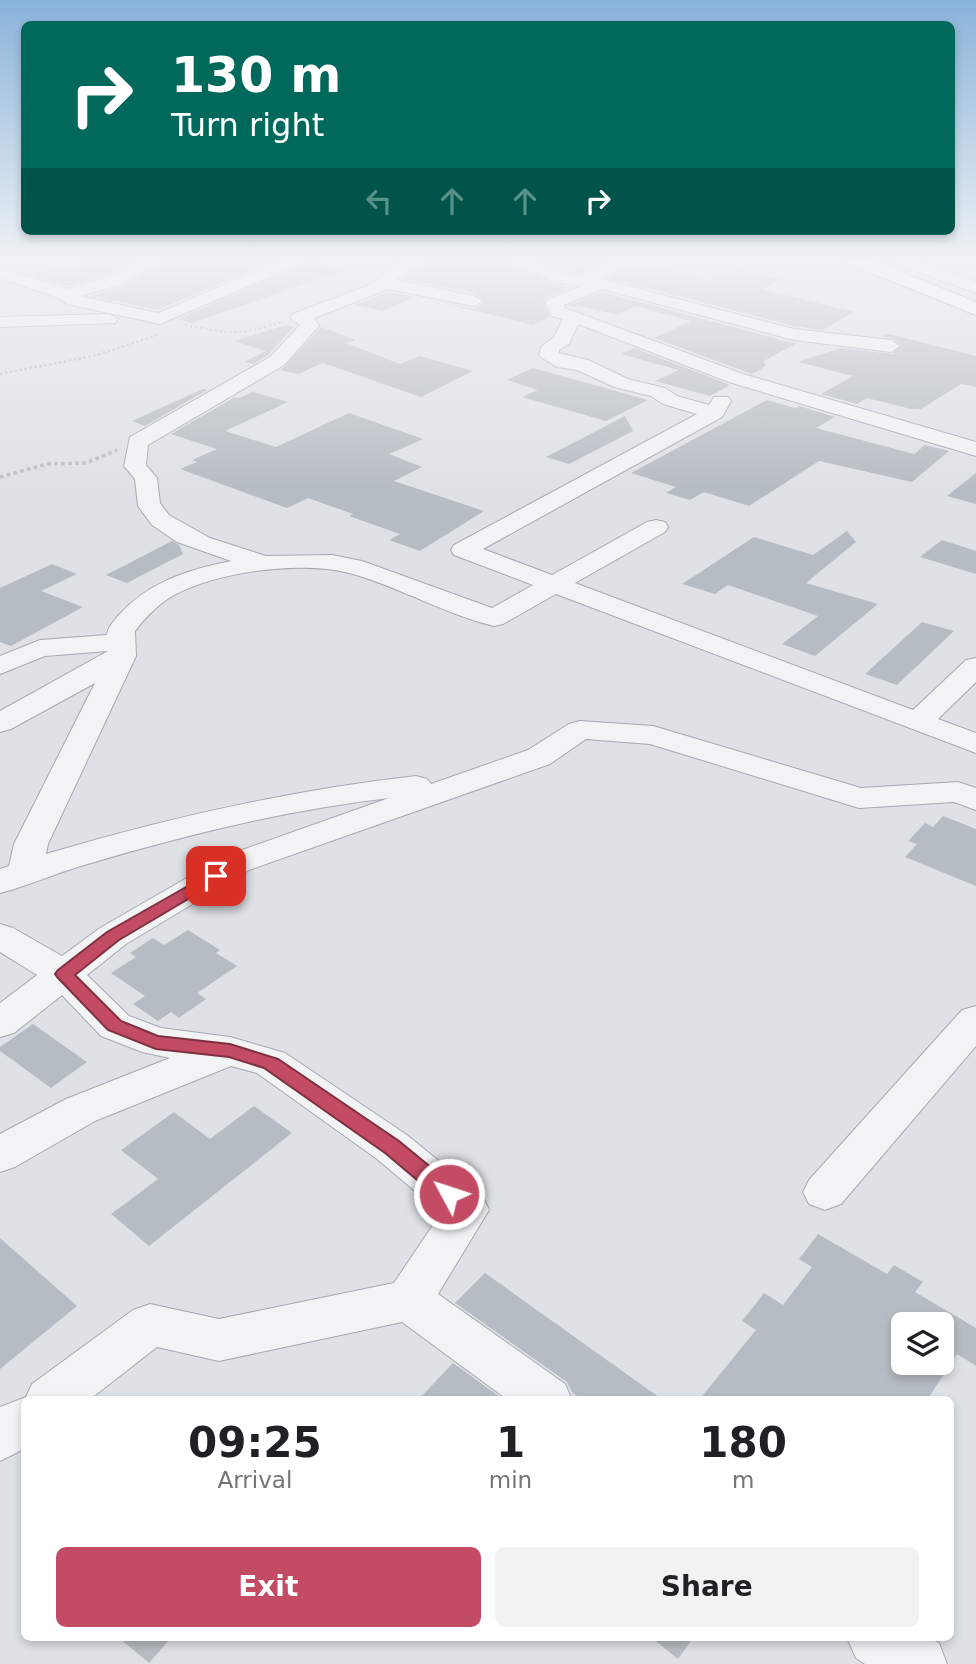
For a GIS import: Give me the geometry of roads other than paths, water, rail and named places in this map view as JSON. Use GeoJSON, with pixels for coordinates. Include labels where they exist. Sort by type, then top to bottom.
{"type":"FeatureCollection","features":[{"type":"Feature","properties":{"kind":"street"},"geometry":{"type":"LineString","coordinates":[[263,563],[187,536],[156,515],[148,500],[146,478],[135,467],[138,442],[277,361],[297,336]]}},
{"type":"Feature","properties":{"kind":"street"},"geometry":{"type":"LineString","coordinates":[[564,336],[562,340],[550,347],[549,356],[564,362],[581,364],[621,383],[658,392],[670,400],[715,413]]}},
{"type":"Feature","properties":{"kind":"street"},"geometry":{"type":"LineString","coordinates":[[626,336],[753,383],[976,449]]}},
{"type":"Feature","properties":{"kind":"street"},"geometry":{"type":"LineString","coordinates":[[807,336],[891,346]]}},
{"type":"Feature","properties":{"kind":"street"},"geometry":{"type":"LineString","coordinates":[[753,383],[722,400],[715,413],[463,550],[976,744]]}},
{"type":"Feature","properties":{"kind":"street"},"geometry":{"type":"LineString","coordinates":[[12,877],[31,844],[122,649],[121,630],[147,601],[192,579],[263,563],[298,561],[350,565],[494,618],[656,527]]}},
{"type":"Feature","properties":{"kind":"street"},"geometry":{"type":"LineString","coordinates":[[0,666],[40,648],[122,649]]}},
{"type":"Feature","properties":{"kind":"street"},"geometry":{"type":"LineString","coordinates":[[0,723],[122,649]]}},
{"type":"Feature","properties":{"kind":"street"},"geometry":{"type":"LineString","coordinates":[[918,722],[976,666]]}},
{"type":"Feature","properties":{"kind":"street"},"geometry":{"type":"LineString","coordinates":[[0,1023],[113,936],[237,863],[539,757],[580,730],[653,735],[859,798],[958,792],[976,800]]}},
{"type":"Feature","properties":{"kind":"street"},"geometry":{"type":"LineString","coordinates":[[12,877],[221,818],[383,789],[467,782]]}},
{"type":"Feature","properties":{"kind":"street"},"geometry":{"type":"LineString","coordinates":[[0,936],[64,974],[115,1026],[156,1042],[230,1051],[271,1063],[392,1147],[467,1210],[409,1300],[219,1340],[150,1325],[55,1396]]}},
{"type":"Feature","properties":{"kind":"street"},"geometry":{"type":"LineString","coordinates":[[825,1192],[976,1020]]}},
{"type":"Feature","properties":{"kind":"street"},"geometry":{"type":"LineString","coordinates":[[0,1155],[65,1117],[230,1051]]}},
{"type":"Feature","properties":{"kind":"street"},"geometry":{"type":"LineString","coordinates":[[409,1300],[541,1396]]}},
{"type":"Feature","properties":{"kind":"street"},"geometry":{"type":"LineString","coordinates":[[0,1437],[21,1421]]}},
{"type":"Feature","properties":{"kind":"street"},"geometry":{"type":"LineString","coordinates":[[881,1641],[918,1664]]}}]}
